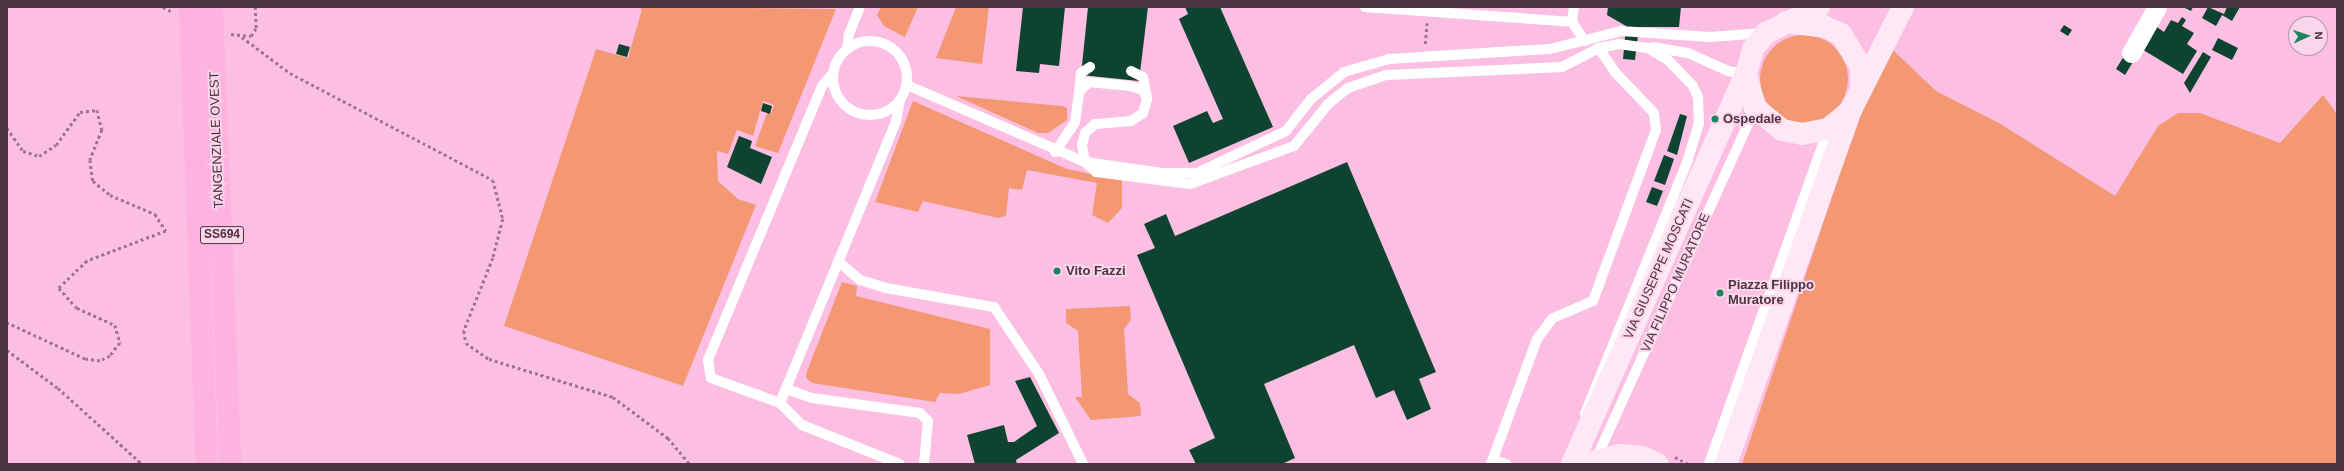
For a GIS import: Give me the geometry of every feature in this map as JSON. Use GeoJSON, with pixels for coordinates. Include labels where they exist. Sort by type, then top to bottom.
{"type":"FeatureCollection","features":[{"type":"Feature","properties":{"kind":"highway","name":"TANGENZIALE OVEST"},"geometry":{"type":"LineString","coordinates":[[212,7],[230,464]]}},
{"type":"Feature","properties":{"kind":"highway","name":"TANGENZIALE OVEST"},"geometry":{"type":"LineString","coordinates":[[182,10],[207,464]]}},
{"type":"Feature","properties":{"kind":"street","name":"VIA GIUSEPPE MOSCATI"},"geometry":{"type":"LineString","coordinates":[[1572,464],[1746,74],[1753,49],[1766,33],[1819,7]]}},
{"type":"Feature","properties":{"kind":"street"},"geometry":{"type":"LineString","coordinates":[[1726,464],[1861,84],[1904,7]]}},
{"type":"Feature","properties":{"kind":"street"},"geometry":{"type":"LineString","coordinates":[[2131,53],[2157,7]]}},
{"type":"Feature","properties":{"kind":"street"},"geometry":{"type":"LineString","coordinates":[[1786,22],[1825,27],[1841,34],[1861,67],[1861,84]]}},
{"type":"Feature","properties":{"kind":"street"},"geometry":{"type":"LineString","coordinates":[[1746,74],[1755,108],[1782,130],[1802,134],[1828,129],[1851,110]]}},
{"type":"Feature","properties":{"kind":"street"},"geometry":{"type":"LineString","coordinates":[[1591,462],[1619,455],[1642,457],[1658,464]]}},
{"type":"Feature","properties":{"kind":"lane"},"geometry":{"type":"LineString","coordinates":[[860,7],[847,48],[833,73],[822,86],[708,360],[711,378],[780,403],[802,425],[900,464]]}},
{"type":"Feature","properties":{"kind":"lane"},"geometry":{"type":"LineString","coordinates":[[1365,7],[1428,14],[1572,22]]}},
{"type":"Feature","properties":{"kind":"lane"},"geometry":{"type":"LineString","coordinates":[[1574,7],[1572,22],[1585,41]]}},
{"type":"Feature","properties":{"kind":"lane"},"geometry":{"type":"LineString","coordinates":[[907,85],[1055,152],[1085,162],[1162,173],[1197,173],[1286,131],[1311,99],[1344,72],[1389,59],[1550,49],[1621,31],[1710,37],[1766,33]]}},
{"type":"Feature","properties":{"kind":"lane"},"geometry":{"type":"LineString","coordinates":[[780,403],[896,121],[900,101],[907,85],[903,60],[890,46],[872,40],[847,48]]}},
{"type":"Feature","properties":{"kind":"lane"},"geometry":{"type":"LineString","coordinates":[[1572,464],[1590,394],[1688,160],[1699,123],[1698,97],[1693,86],[1668,60],[1639,45]]}},
{"type":"Feature","properties":{"kind":"lane"},"geometry":{"type":"LineString","coordinates":[[1131,71],[1143,77],[1147,99],[1143,113],[1131,121],[1095,124],[1085,133],[1082,145],[1085,162],[1096,172],[1134,179],[1190,184],[1209,180],[1294,146],[1328,104],[1348,88],[1386,75],[1562,67],[1599,48],[1639,45],[1688,53],[1728,71],[1746,74]]}},
{"type":"Feature","properties":{"kind":"lane"},"geometry":{"type":"LineString","coordinates":[[1506,464],[1492,462],[1537,339],[1552,318],[1593,301],[1656,130],[1654,113],[1615,72],[1599,48]]}},
{"type":"Feature","properties":{"kind":"lane"},"geometry":{"type":"LineString","coordinates":[[1055,152],[1075,122],[1081,73],[1090,67]]}},
{"type":"Feature","properties":{"kind":"lane"},"geometry":{"type":"LineString","coordinates":[[833,73],[838,96],[855,112],[879,114],[900,101]]}},
{"type":"Feature","properties":{"kind":"lane"},"geometry":{"type":"LineString","coordinates":[[1079,92],[1089,82],[1130,86],[1143,90],[1147,99]]}},
{"type":"Feature","properties":{"kind":"lane","name":"VIA FILIPPO MURATORE"},"geometry":{"type":"LineString","coordinates":[[1591,462],[1755,108]]}},
{"type":"Feature","properties":{"kind":"lane"},"geometry":{"type":"LineString","coordinates":[[1709,464],[1828,129]]}},
{"type":"Feature","properties":{"kind":"lane"},"geometry":{"type":"LineString","coordinates":[[838,261],[860,280],[886,288],[994,308],[1039,374],[1083,464]]}},
{"type":"Feature","properties":{"kind":"lane"},"geometry":{"type":"LineString","coordinates":[[786,389],[812,398],[920,413],[928,421],[924,464]]}},
{"type":"Feature","properties":{"kind":"path"},"geometry":{"type":"LineString","coordinates":[[164,7],[182,10]]}},
{"type":"Feature","properties":{"kind":"path"},"geometry":{"type":"LineString","coordinates":[[242,37],[251,36],[256,28],[255,7]]}},
{"type":"Feature","properties":{"kind":"path"},"geometry":{"type":"LineString","coordinates":[[1424,57],[1428,14]]}},
{"type":"Feature","properties":{"kind":"path"},"geometry":{"type":"LineString","coordinates":[[228,33],[242,37],[290,73],[493,180],[503,219],[493,258],[464,331],[466,343],[489,359],[613,397],[668,438],[690,464]]}},
{"type":"Feature","properties":{"kind":"path"},"geometry":{"type":"LineString","coordinates":[[7,128],[23,150],[39,156],[56,146],[80,112],[97,110],[102,130],[90,160],[93,181],[110,195],[155,214],[166,231],[87,261],[59,288],[77,308],[115,325],[120,343],[110,356],[85,360],[7,323]]}},
{"type":"Feature","properties":{"kind":"path"},"geometry":{"type":"LineString","coordinates":[[7,350],[58,388],[142,464]]}},
{"type":"Feature","properties":{"kind":"shaded area"},"geometry":{"type":"Polygon","coordinates":[[[636,7],[836,9],[778,153],[755,146],[767,113],[771,114],[774,105],[763,101],[753,136],[737,130],[728,154],[717,151],[718,181],[738,199],[756,205],[683,386],[504,326],[596,49],[628,58],[642,9],[636,7]]]}},
{"type":"Feature","properties":{"kind":"shaded area"},"geometry":{"type":"Polygon","coordinates":[[[881,7],[918,7],[905,37],[884,26],[877,15],[881,7]]]}},
{"type":"Feature","properties":{"kind":"shaded area"},"geometry":{"type":"Polygon","coordinates":[[[956,7],[989,7],[982,64],[936,58],[956,7]]]}},
{"type":"Feature","properties":{"kind":"shaded area"},"geometry":{"type":"Polygon","coordinates":[[[1804,35],[1821,38],[1835,48],[1845,62],[1848,79],[1845,96],[1835,110],[1821,120],[1804,123],[1787,120],[1773,110],[1763,96],[1760,79],[1763,62],[1773,48],[1787,38],[1804,35]]]}},
{"type":"Feature","properties":{"kind":"shaded area"},"geometry":{"type":"Polygon","coordinates":[[[1893,50],[1936,91],[1999,123],[2115,196],[2158,126],[2178,113],[2200,113],[2280,143],[2323,95],[2337,114],[2337,464],[1742,464],[1840,173],[1869,93],[1893,50]]]}},
{"type":"Feature","properties":{"kind":"shaded area"},"geometry":{"type":"Polygon","coordinates":[[[956,96],[1062,106],[1067,108],[1067,120],[1048,133],[1038,133],[956,96]]]}},
{"type":"Feature","properties":{"kind":"shaded area"},"geometry":{"type":"Polygon","coordinates":[[[913,101],[1067,169],[1122,180],[1122,208],[1108,223],[1092,215],[1097,183],[1027,170],[1022,190],[1009,188],[1006,216],[998,218],[923,201],[918,212],[875,202],[913,101]]]}},
{"type":"Feature","properties":{"kind":"shaded area"},"geometry":{"type":"Polygon","coordinates":[[[842,282],[857,286],[856,296],[990,329],[990,385],[959,394],[940,393],[935,402],[812,383],[806,378],[807,371],[842,282]]]}},
{"type":"Feature","properties":{"kind":"shaded area"},"geometry":{"type":"Polygon","coordinates":[[[1130,306],[1131,320],[1124,329],[1128,394],[1140,403],[1141,416],[1091,420],[1075,397],[1082,397],[1078,331],[1066,323],[1066,309],[1130,306]]]}},
{"type":"Feature","properties":{"kind":"building"},"geometry":{"type":"Polygon","coordinates":[[[1023,7],[1065,7],[1059,66],[1040,64],[1039,73],[1016,71],[1023,7]]]}},
{"type":"Feature","properties":{"kind":"building"},"geometry":{"type":"Polygon","coordinates":[[[1088,7],[1148,7],[1139,81],[1081,75],[1088,7]]]}},
{"type":"Feature","properties":{"kind":"building"},"geometry":{"type":"Polygon","coordinates":[[[1185,7],[1220,7],[1273,127],[1189,163],[1173,126],[1207,111],[1213,123],[1223,119],[1179,19],[1188,14],[1185,7]]]}},
{"type":"Feature","properties":{"kind":"building"},"geometry":{"type":"Polygon","coordinates":[[[1608,7],[1681,7],[1679,27],[1639,27],[1635,60],[1623,59],[1626,26],[1607,15],[1608,7]]]}},
{"type":"Feature","properties":{"kind":"building"},"geometry":{"type":"Polygon","coordinates":[[[2183,7],[2193,7],[2191,11],[2183,7]]]}},
{"type":"Feature","properties":{"kind":"building"},"geometry":{"type":"Polygon","coordinates":[[[2208,7],[2224,14],[2227,7],[2240,7],[2232,21],[2222,15],[2216,26],[2202,18],[2208,7]]]}},
{"type":"Feature","properties":{"kind":"building"},"geometry":{"type":"Polygon","coordinates":[[[2182,17],[2186,20],[2182,26],[2194,33],[2187,44],[2197,51],[2183,74],[2140,48],[2154,25],[2164,32],[2171,20],[2178,23],[2182,17]]]}},
{"type":"Feature","properties":{"kind":"building"},"geometry":{"type":"Polygon","coordinates":[[[2064,25],[2072,30],[2068,36],[2060,31],[2064,25]]]}},
{"type":"Feature","properties":{"kind":"building"},"geometry":{"type":"Polygon","coordinates":[[[2218,38],[2238,48],[2232,60],[2212,50],[2218,38]]]}},
{"type":"Feature","properties":{"kind":"building"},"geometry":{"type":"Polygon","coordinates":[[[619,44],[630,47],[627,57],[616,54],[619,44]]]}},
{"type":"Feature","properties":{"kind":"building"},"geometry":{"type":"Polygon","coordinates":[[[2127,51],[2136,57],[2125,75],[2116,69],[2127,51]]]}},
{"type":"Feature","properties":{"kind":"building"},"geometry":{"type":"Polygon","coordinates":[[[2203,52],[2211,57],[2190,93],[2184,83],[2203,52]]]}},
{"type":"Feature","properties":{"kind":"building"},"geometry":{"type":"Polygon","coordinates":[[[763,103],[772,106],[770,114],[761,111],[763,103]]]}},
{"type":"Feature","properties":{"kind":"building"},"geometry":{"type":"Polygon","coordinates":[[[1680,114],[1687,116],[1677,155],[1667,151],[1680,114]]]}},
{"type":"Feature","properties":{"kind":"building"},"geometry":{"type":"Polygon","coordinates":[[[739,136],[752,141],[750,148],[772,157],[761,184],[727,167],[739,136]]]}},
{"type":"Feature","properties":{"kind":"building"},"geometry":{"type":"Polygon","coordinates":[[[1664,155],[1674,159],[1665,185],[1654,181],[1664,155]]]}},
{"type":"Feature","properties":{"kind":"building"},"geometry":{"type":"Polygon","coordinates":[[[1347,162],[1436,372],[1419,379],[1431,409],[1407,420],[1394,390],[1376,398],[1354,345],[1264,384],[1295,458],[1282,464],[1196,464],[1189,450],[1215,438],[1137,255],[1155,248],[1144,224],[1166,214],[1175,236],[1347,162]]]}},
{"type":"Feature","properties":{"kind":"building"},"geometry":{"type":"Polygon","coordinates":[[[1652,187],[1663,191],[1657,206],[1646,202],[1652,187]]]}},
{"type":"Feature","properties":{"kind":"building"},"geometry":{"type":"Polygon","coordinates":[[[1030,377],[1059,433],[1016,460],[1017,464],[975,464],[967,435],[1004,425],[1008,442],[1014,442],[1037,426],[1015,381],[1030,377]]]}},
{"type":"Feature","properties":{"kind":"place","name":"Ospedale"},"geometry":{"type":"Point","coordinates":[1715,119]}},
{"type":"Feature","properties":{"kind":"place","name":"Vito Fazzi"},"geometry":{"type":"Point","coordinates":[1057,271]}},
{"type":"Feature","properties":{"kind":"place","name":"Piazza Filippo Muratore"},"geometry":{"type":"Point","coordinates":[1720,293]}}]}
